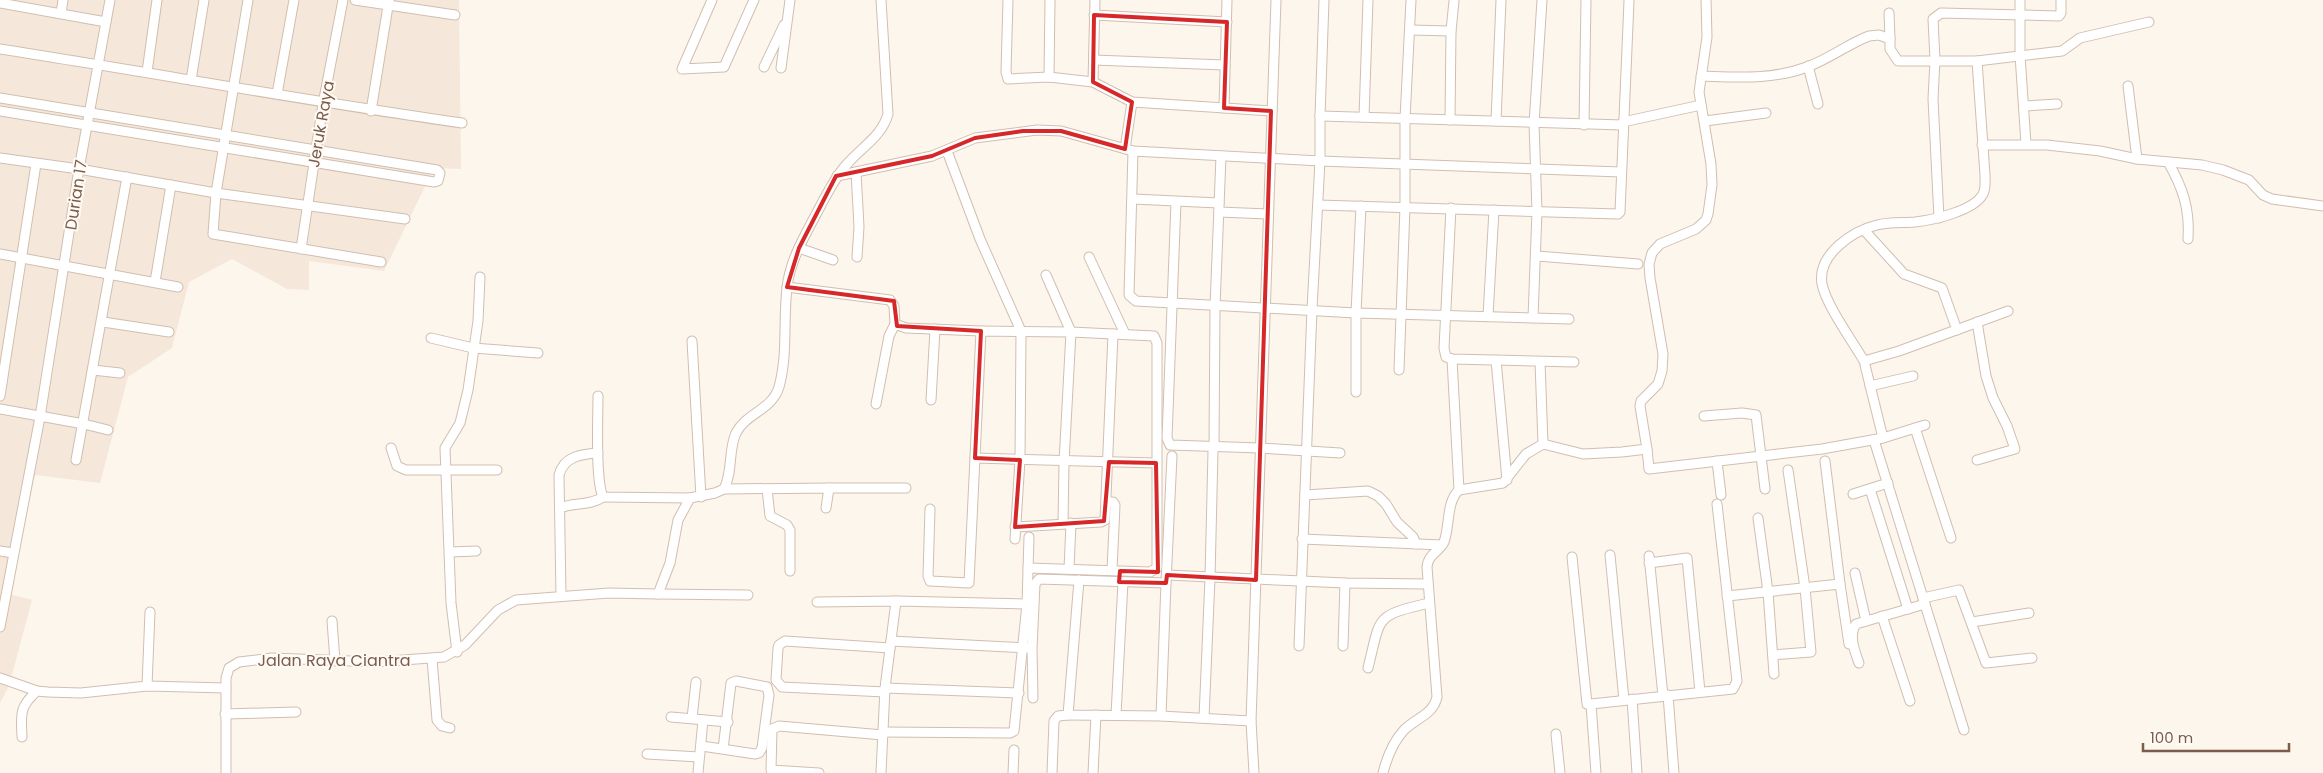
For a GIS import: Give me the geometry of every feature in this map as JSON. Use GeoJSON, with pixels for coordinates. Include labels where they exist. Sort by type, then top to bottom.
{"type":"FeatureCollection","features":[{"type":"Feature","properties":{"kind":"street"},"geometry":{"type":"LineString","coordinates":[[61,13],[63,0]]}},
{"type":"Feature","properties":{"kind":"street","name":"Durian 17"},"geometry":{"type":"LineString","coordinates":[[0,627],[3,599],[40,417],[79,169],[89,124],[110,0]]}},
{"type":"Feature","properties":{"kind":"street"},"geometry":{"type":"LineString","coordinates":[[147,72],[157,0]]}},
{"type":"Feature","properties":{"kind":"street"},"geometry":{"type":"LineString","coordinates":[[191,80],[204,0]]}},
{"type":"Feature","properties":{"kind":"street"},"geometry":{"type":"LineString","coordinates":[[248,0],[216,193],[214,235],[381,262]]}},
{"type":"Feature","properties":{"kind":"street"},"geometry":{"type":"LineString","coordinates":[[278,94],[294,0]]}},
{"type":"Feature","properties":{"kind":"street","name":"Jeruk Raya"},"geometry":{"type":"LineString","coordinates":[[301,249],[314,162],[343,0]]}},
{"type":"Feature","properties":{"kind":"street"},"geometry":{"type":"LineString","coordinates":[[355,0],[389,3],[455,15]]}},
{"type":"Feature","properties":{"kind":"street"},"geometry":{"type":"LineString","coordinates":[[712,0],[682,69],[724,67],[754,0]]}},
{"type":"Feature","properties":{"kind":"street"},"geometry":{"type":"LineString","coordinates":[[781,68],[790,0]]}},
{"type":"Feature","properties":{"kind":"street"},"geometry":{"type":"LineString","coordinates":[[724,489],[729,474],[735,434],[745,423],[766,408],[773,400],[778,389],[784,362],[787,288],[799,248],[836,176],[876,136],[886,122],[888,114],[881,0]]}},
{"type":"Feature","properties":{"kind":"street"},"geometry":{"type":"LineString","coordinates":[[1008,0],[1007,78],[1012,80],[1049,77],[1093,82],[1132,102],[1271,111]]}},
{"type":"Feature","properties":{"kind":"street"},"geometry":{"type":"LineString","coordinates":[[1049,77],[1050,0]]}},
{"type":"Feature","properties":{"kind":"street"},"geometry":{"type":"LineString","coordinates":[[1093,82],[1095,0]]}},
{"type":"Feature","properties":{"kind":"street"},"geometry":{"type":"LineString","coordinates":[[1224,108],[1226,0]]}},
{"type":"Feature","properties":{"kind":"street"},"geometry":{"type":"LineString","coordinates":[[1254,773],[1251,721],[1276,0]]}},
{"type":"Feature","properties":{"kind":"street"},"geometry":{"type":"LineString","coordinates":[[1299,646],[1300,581],[1320,161],[1324,0]]}},
{"type":"Feature","properties":{"kind":"street"},"geometry":{"type":"LineString","coordinates":[[1364,117],[1368,0]]}},
{"type":"Feature","properties":{"kind":"street"},"geometry":{"type":"LineString","coordinates":[[1399,370],[1406,207],[1404,119],[1412,0]]}},
{"type":"Feature","properties":{"kind":"street"},"geometry":{"type":"LineString","coordinates":[[1496,121],[1501,0]]}},
{"type":"Feature","properties":{"kind":"street"},"geometry":{"type":"LineString","coordinates":[[1534,318],[1537,211],[1534,124],[1542,0]]}},
{"type":"Feature","properties":{"kind":"street"},"geometry":{"type":"LineString","coordinates":[[1584,125],[1586,0]]}},
{"type":"Feature","properties":{"kind":"street"},"geometry":{"type":"LineString","coordinates":[[1706,0],[1707,37],[1699,92],[1705,120],[1712,185],[1706,220],[1696,229],[1660,244],[1652,253],[1649,264],[1663,354],[1660,380],[1655,389],[1642,401],[1640,406],[1649,469],[1822,449],[1878,439],[1925,425]]}},
{"type":"Feature","properties":{"kind":"street"},"geometry":{"type":"LineString","coordinates":[[2020,0],[2020,55],[2026,144]]}},
{"type":"Feature","properties":{"kind":"street"},"geometry":{"type":"LineString","coordinates":[[1939,218],[1933,99],[1935,60],[1932,20],[1941,13],[2059,16],[2061,13],[2061,0]]}},
{"type":"Feature","properties":{"kind":"street"},"geometry":{"type":"LineString","coordinates":[[1450,120],[1451,31],[1454,1]]}},
{"type":"Feature","properties":{"kind":"street"},"geometry":{"type":"LineString","coordinates":[[1318,205],[1618,214],[1620,212],[1629,1]]}},
{"type":"Feature","properties":{"kind":"street"},"geometry":{"type":"LineString","coordinates":[[0,3],[106,22]]}},
{"type":"Feature","properties":{"kind":"street"},"geometry":{"type":"LineString","coordinates":[[371,110],[389,3]]}},
{"type":"Feature","properties":{"kind":"street"},"geometry":{"type":"LineString","coordinates":[[1889,13],[1890,50],[1897,60],[1977,61],[2062,51],[2080,38],[2149,22]]}},
{"type":"Feature","properties":{"kind":"street"},"geometry":{"type":"LineString","coordinates":[[1094,15],[1226,22]]}},
{"type":"Feature","properties":{"kind":"street"},"geometry":{"type":"LineString","coordinates":[[764,67],[788,17]]}},
{"type":"Feature","properties":{"kind":"street"},"geometry":{"type":"LineString","coordinates":[[1410,30],[1451,31]]}},
{"type":"Feature","properties":{"kind":"street"},"geometry":{"type":"LineString","coordinates":[[1701,76],[1756,77],[1784,73],[1808,66],[1869,36],[1880,35],[1890,39]]}},
{"type":"Feature","properties":{"kind":"street"},"geometry":{"type":"LineString","coordinates":[[0,49],[278,94],[324,104],[462,124]]}},
{"type":"Feature","properties":{"kind":"street"},"geometry":{"type":"LineString","coordinates":[[1094,60],[1224,65]]}},
{"type":"Feature","properties":{"kind":"street"},"geometry":{"type":"LineString","coordinates":[[1977,61],[1985,180],[1983,193],[1972,205],[1939,218],[1916,222],[1886,223],[1864,230],[1835,249],[1824,266],[1822,285],[1864,361],[2008,311]]}},
{"type":"Feature","properties":{"kind":"street"},"geometry":{"type":"LineString","coordinates":[[1808,66],[1818,104]]}},
{"type":"Feature","properties":{"kind":"street"},"geometry":{"type":"LineString","coordinates":[[2128,86],[2137,159]]}},
{"type":"Feature","properties":{"kind":"street"},"geometry":{"type":"LineString","coordinates":[[0,98],[227,134],[316,151],[410,165],[440,172],[436,182],[0,111]]}},
{"type":"Feature","properties":{"kind":"street"},"geometry":{"type":"LineString","coordinates":[[1132,102],[1129,150],[1133,199],[1130,296],[1136,302],[1401,314],[1569,319]]}},
{"type":"Feature","properties":{"kind":"street"},"geometry":{"type":"LineString","coordinates":[[2024,106],[2057,104]]}},
{"type":"Feature","properties":{"kind":"street"},"geometry":{"type":"LineString","coordinates":[[1320,116],[1584,125],[1623,123],[1701,105]]}},
{"type":"Feature","properties":{"kind":"street"},"geometry":{"type":"LineString","coordinates":[[1705,120],[1766,112]]}},
{"type":"Feature","properties":{"kind":"street"},"geometry":{"type":"LineString","coordinates":[[836,176],[932,156],[975,138],[1037,130],[1061,131],[1129,150],[1271,159],[1621,172]]}},
{"type":"Feature","properties":{"kind":"street"},"geometry":{"type":"LineString","coordinates":[[1982,145],[2026,144],[2100,151],[2137,159],[2224,170],[2249,180],[2263,195],[2272,199],[2323,206]]}},
{"type":"Feature","properties":{"kind":"street"},"geometry":{"type":"LineString","coordinates":[[947,150],[980,239],[1021,331],[1020,460],[1015,539]]}},
{"type":"Feature","properties":{"kind":"street"},"geometry":{"type":"LineString","coordinates":[[1204,718],[1210,578],[1215,306],[1221,156]]}},
{"type":"Feature","properties":{"kind":"street"},"geometry":{"type":"LineString","coordinates":[[0,158],[79,169],[216,193],[405,219]]}},
{"type":"Feature","properties":{"kind":"street"},"geometry":{"type":"LineString","coordinates":[[2168,162],[2184,192],[2189,221],[2188,239]]}},
{"type":"Feature","properties":{"kind":"street"},"geometry":{"type":"LineString","coordinates":[[0,396],[36,164]]}},
{"type":"Feature","properties":{"kind":"street"},"geometry":{"type":"LineString","coordinates":[[408,177],[410,165]]}},
{"type":"Feature","properties":{"kind":"street"},"geometry":{"type":"LineString","coordinates":[[856,172],[860,228],[857,257]]}},
{"type":"Feature","properties":{"kind":"street"},"geometry":{"type":"LineString","coordinates":[[76,460],[127,177]]}},
{"type":"Feature","properties":{"kind":"street"},"geometry":{"type":"LineString","coordinates":[[155,282],[172,185]]}},
{"type":"Feature","properties":{"kind":"street"},"geometry":{"type":"LineString","coordinates":[[1133,199],[1176,202],[1268,214]]}},
{"type":"Feature","properties":{"kind":"street"},"geometry":{"type":"LineString","coordinates":[[1176,202],[1168,443],[1172,447],[1213,449],[1260,448],[1340,453]]}},
{"type":"Feature","properties":{"kind":"street"},"geometry":{"type":"LineString","coordinates":[[1356,392],[1356,312],[1361,206]]}},
{"type":"Feature","properties":{"kind":"street"},"geometry":{"type":"LineString","coordinates":[[1452,208],[1445,315],[1444,353],[1446,357],[1452,359],[1574,362]]}},
{"type":"Feature","properties":{"kind":"street"},"geometry":{"type":"LineString","coordinates":[[1488,316],[1494,210]]}},
{"type":"Feature","properties":{"kind":"street"},"geometry":{"type":"LineString","coordinates":[[1864,230],[1904,274],[1942,288],[1957,330]]}},
{"type":"Feature","properties":{"kind":"street"},"geometry":{"type":"LineString","coordinates":[[799,248],[833,260]]}},
{"type":"Feature","properties":{"kind":"street"},"geometry":{"type":"LineString","coordinates":[[0,254],[178,287]]}},
{"type":"Feature","properties":{"kind":"street"},"geometry":{"type":"LineString","coordinates":[[1537,256],[1638,264]]}},
{"type":"Feature","properties":{"kind":"street"},"geometry":{"type":"LineString","coordinates":[[1089,257],[1125,334]]}},
{"type":"Feature","properties":{"kind":"street"},"geometry":{"type":"LineString","coordinates":[[1046,275],[1071,332],[1064,462],[1069,568]]}},
{"type":"Feature","properties":{"kind":"street"},"geometry":{"type":"LineString","coordinates":[[456,652],[451,603],[450,552],[444,470],[445,448],[460,423],[468,390],[478,321],[480,277]]}},
{"type":"Feature","properties":{"kind":"street"},"geometry":{"type":"LineString","coordinates":[[787,288],[890,300],[894,306],[895,324],[889,336],[876,404]]}},
{"type":"Feature","properties":{"kind":"street"},"geometry":{"type":"LineString","coordinates":[[102,322],[169,332]]}},
{"type":"Feature","properties":{"kind":"street"},"geometry":{"type":"LineString","coordinates":[[1977,322],[1986,376],[1992,398],[2008,426],[2015,449],[1977,460]]}},
{"type":"Feature","properties":{"kind":"street"},"geometry":{"type":"LineString","coordinates":[[819,773],[771,770],[772,729],[779,726],[883,733],[1010,734],[1016,726],[1019,693],[1036,582],[1041,578],[1079,580],[1150,572],[1158,566],[1156,463],[1157,340],[1152,336],[1125,334],[909,329],[895,324]]}},
{"type":"Feature","properties":{"kind":"street"},"geometry":{"type":"LineString","coordinates":[[931,400],[935,329]]}},
{"type":"Feature","properties":{"kind":"street"},"geometry":{"type":"LineString","coordinates":[[930,509],[928,576],[930,581],[935,583],[969,584],[981,331]]}},
{"type":"Feature","properties":{"kind":"street"},"geometry":{"type":"LineString","coordinates":[[1015,527],[1104,521],[1106,516],[1109,462],[1113,334]]}},
{"type":"Feature","properties":{"kind":"street"},"geometry":{"type":"LineString","coordinates":[[431,338],[473,348],[538,353]]}},
{"type":"Feature","properties":{"kind":"street"},"geometry":{"type":"LineString","coordinates":[[692,341],[701,497]]}},
{"type":"Feature","properties":{"kind":"street"},"geometry":{"type":"LineString","coordinates":[[1452,359],[1459,490]]}},
{"type":"Feature","properties":{"kind":"street"},"geometry":{"type":"LineString","coordinates":[[1496,360],[1507,480]]}},
{"type":"Feature","properties":{"kind":"street"},"geometry":{"type":"LineString","coordinates":[[1540,362],[1543,444]]}},
{"type":"Feature","properties":{"kind":"street"},"geometry":{"type":"LineString","coordinates":[[1865,365],[1888,483],[1964,730]]}},
{"type":"Feature","properties":{"kind":"street"},"geometry":{"type":"LineString","coordinates":[[93,370],[120,374]]}},
{"type":"Feature","properties":{"kind":"street"},"geometry":{"type":"LineString","coordinates":[[1870,386],[1913,376]]}},
{"type":"Feature","properties":{"kind":"street"},"geometry":{"type":"LineString","coordinates":[[598,396],[598,453],[602,497]]}},
{"type":"Feature","properties":{"kind":"street"},"geometry":{"type":"LineString","coordinates":[[0,409],[108,430]]}},
{"type":"Feature","properties":{"kind":"street"},"geometry":{"type":"LineString","coordinates":[[1704,416],[1750,413],[1756,415],[1765,489]]}},
{"type":"Feature","properties":{"kind":"street"},"geometry":{"type":"LineString","coordinates":[[1915,428],[1951,538]]}},
{"type":"Feature","properties":{"kind":"street"},"geometry":{"type":"LineString","coordinates":[[1383,773],[1397,739],[1412,724],[1431,711],[1436,701],[1428,603],[1428,560],[1442,545],[1449,522],[1452,498],[1459,490],[1502,484],[1524,456],[1543,444],[1583,454],[1647,449]]}},
{"type":"Feature","properties":{"kind":"street"},"geometry":{"type":"LineString","coordinates":[[392,448],[396,464],[400,469],[496,470]]}},
{"type":"Feature","properties":{"kind":"street"},"geometry":{"type":"LineString","coordinates":[[561,596],[558,479],[562,466],[570,459],[582,454],[598,453]]}},
{"type":"Feature","properties":{"kind":"street"},"geometry":{"type":"LineString","coordinates":[[1161,716],[1172,456]]}},
{"type":"Feature","properties":{"kind":"street"},"geometry":{"type":"LineString","coordinates":[[975,458],[1064,462],[1156,463]]}},
{"type":"Feature","properties":{"kind":"street"},"geometry":{"type":"LineString","coordinates":[[1572,557],[1587,704],[1733,689],[1737,681],[1727,596],[1717,461]]}},
{"type":"Feature","properties":{"kind":"street"},"geometry":{"type":"LineString","coordinates":[[1826,461],[1849,644]]}},
{"type":"Feature","properties":{"kind":"street"},"geometry":{"type":"LineString","coordinates":[[1773,655],[1811,652],[1805,588],[1788,470]]}},
{"type":"Feature","properties":{"kind":"street"},"geometry":{"type":"LineString","coordinates":[[1853,494],[1888,483]]}},
{"type":"Feature","properties":{"kind":"street"},"geometry":{"type":"LineString","coordinates":[[826,508],[829,488]]}},
{"type":"Feature","properties":{"kind":"street"},"geometry":{"type":"LineString","coordinates":[[560,508],[570,504],[594,502],[602,497],[690,498],[701,497],[724,489],[906,488]]}},
{"type":"Feature","properties":{"kind":"street"},"geometry":{"type":"LineString","coordinates":[[768,489],[770,516],[787,525],[790,530],[790,571]]}},
{"type":"Feature","properties":{"kind":"street"},"geometry":{"type":"LineString","coordinates":[[1870,489],[1908,609]]}},
{"type":"Feature","properties":{"kind":"street"},"geometry":{"type":"LineString","coordinates":[[1305,495],[1368,491],[1378,496],[1386,504],[1397,522],[1413,537],[1416,544]]}},
{"type":"Feature","properties":{"kind":"street"},"geometry":{"type":"LineString","coordinates":[[658,594],[670,563],[678,520],[690,498]]}},
{"type":"Feature","properties":{"kind":"street"},"geometry":{"type":"LineString","coordinates":[[1107,502],[1115,504],[1119,576],[1116,715]]}},
{"type":"Feature","properties":{"kind":"street"},"geometry":{"type":"LineString","coordinates":[[1758,518],[1768,592],[1774,674]]}},
{"type":"Feature","properties":{"kind":"street"},"geometry":{"type":"LineString","coordinates":[[1029,537],[1027,648],[1033,698]]}},
{"type":"Feature","properties":{"kind":"street"},"geometry":{"type":"LineString","coordinates":[[1302,539],[1442,545]]}},
{"type":"Feature","properties":{"kind":"street"},"geometry":{"type":"LineString","coordinates":[[0,551],[13,553]]}},
{"type":"Feature","properties":{"kind":"street"},"geometry":{"type":"LineString","coordinates":[[450,552],[476,551]]}},
{"type":"Feature","properties":{"kind":"street"},"geometry":{"type":"LineString","coordinates":[[1610,555],[1637,773]]}},
{"type":"Feature","properties":{"kind":"street"},"geometry":{"type":"LineString","coordinates":[[1674,773],[1649,559],[1687,558],[1700,692]]}},
{"type":"Feature","properties":{"kind":"street"},"geometry":{"type":"LineString","coordinates":[[1028,568],[1069,568],[1119,576],[1167,579],[1210,578],[1428,584]]}},
{"type":"Feature","properties":{"kind":"street"},"geometry":{"type":"LineString","coordinates":[[1855,574],[1866,621]]}},
{"type":"Feature","properties":{"kind":"street"},"geometry":{"type":"LineString","coordinates":[[1068,715],[1079,580]]}},
{"type":"Feature","properties":{"kind":"street"},"geometry":{"type":"LineString","coordinates":[[1343,646],[1345,583]]}},
{"type":"Feature","properties":{"kind":"street"},"geometry":{"type":"LineString","coordinates":[[1727,596],[1840,584]]}},
{"type":"Feature","properties":{"kind":"street"},"geometry":{"type":"LineString","coordinates":[[1859,663],[1853,631],[1856,624],[1908,609],[1924,601],[1959,590],[1986,662],[2032,658]]}},
{"type":"Feature","properties":{"kind":"street","name":"Jalan Raya Ciantra"},"geometry":{"type":"LineString","coordinates":[[226,773],[226,688],[229,668],[239,662],[272,658],[376,662],[444,657],[456,652],[491,616],[506,604],[528,599],[609,593],[748,595]]}},
{"type":"Feature","properties":{"kind":"street"},"geometry":{"type":"LineString","coordinates":[[817,602],[896,601],[1027,604]]}},
{"type":"Feature","properties":{"kind":"street"},"geometry":{"type":"LineString","coordinates":[[882,773],[885,690],[896,601]]}},
{"type":"Feature","properties":{"kind":"street"},"geometry":{"type":"LineString","coordinates":[[1368,668],[1377,632],[1383,618],[1396,611],[1428,603]]}},
{"type":"Feature","properties":{"kind":"street"},"geometry":{"type":"LineString","coordinates":[[147,686],[150,612]]}},
{"type":"Feature","properties":{"kind":"street"},"geometry":{"type":"LineString","coordinates":[[1972,622],[2029,614]]}},
{"type":"Feature","properties":{"kind":"street"},"geometry":{"type":"LineString","coordinates":[[1882,616],[1910,701]]}},
{"type":"Feature","properties":{"kind":"street"},"geometry":{"type":"LineString","coordinates":[[332,622],[335,661]]}},
{"type":"Feature","properties":{"kind":"street"},"geometry":{"type":"LineString","coordinates":[[1019,693],[782,687],[776,680],[778,648],[785,641],[1027,648]]}},
{"type":"Feature","properties":{"kind":"street"},"geometry":{"type":"LineString","coordinates":[[432,659],[437,720],[442,726],[450,728]]}},
{"type":"Feature","properties":{"kind":"street"},"geometry":{"type":"LineString","coordinates":[[0,678],[37,690],[81,693],[147,686],[226,688]]}},
{"type":"Feature","properties":{"kind":"street"},"geometry":{"type":"LineString","coordinates":[[692,718],[696,682]]}},
{"type":"Feature","properties":{"kind":"street"},"geometry":{"type":"LineString","coordinates":[[702,746],[755,754],[761,751],[769,695],[767,687],[732,682],[723,749]]}},
{"type":"Feature","properties":{"kind":"street"},"geometry":{"type":"LineString","coordinates":[[22,737],[21,710],[24,703],[37,690]]}},
{"type":"Feature","properties":{"kind":"street"},"geometry":{"type":"LineString","coordinates":[[1591,704],[1596,773]]}},
{"type":"Feature","properties":{"kind":"street"},"geometry":{"type":"LineString","coordinates":[[225,714],[296,712]]}},
{"type":"Feature","properties":{"kind":"street"},"geometry":{"type":"LineString","coordinates":[[1093,773],[1096,715]]}},
{"type":"Feature","properties":{"kind":"street"},"geometry":{"type":"LineString","coordinates":[[1052,773],[1054,721],[1058,716],[1161,716],[1251,721]]}},
{"type":"Feature","properties":{"kind":"street"},"geometry":{"type":"LineString","coordinates":[[671,717],[728,722]]}},
{"type":"Feature","properties":{"kind":"street"},"geometry":{"type":"LineString","coordinates":[[698,773],[704,720]]}},
{"type":"Feature","properties":{"kind":"street"},"geometry":{"type":"LineString","coordinates":[[1556,734],[1560,773]]}},
{"type":"Feature","properties":{"kind":"street"},"geometry":{"type":"LineString","coordinates":[[1013,773],[1014,750]]}},
{"type":"Feature","properties":{"kind":"street"},"geometry":{"type":"LineString","coordinates":[[648,754],[699,756]]}},
{"type":"Feature","properties":{"kind":"highlighted area"},"geometry":{"type":"Polygon","coordinates":[[[1094,15],[1227,22],[1224,108],[1271,111],[1256,580],[1167,575],[1166,583],[1119,582],[1120,571],[1158,572],[1156,463],[1109,462],[1104,521],[1015,527],[1020,460],[975,458],[981,331],[897,326],[894,301],[787,287],[799,248],[836,176],[932,156],[975,138],[1023,131],[1061,131],[1125,149],[1132,102],[1093,82],[1094,15]]]}},
{"type":"Feature","properties":{"kind":"shaded area"},"geometry":{"type":"Polygon","coordinates":[[[0,0],[459,0],[461,169],[434,168],[384,271],[309,261],[309,290],[287,289],[232,259],[189,282],[172,348],[128,377],[100,483],[35,475],[10,594],[32,600],[9,686],[0,703],[0,0]]]}}]}
